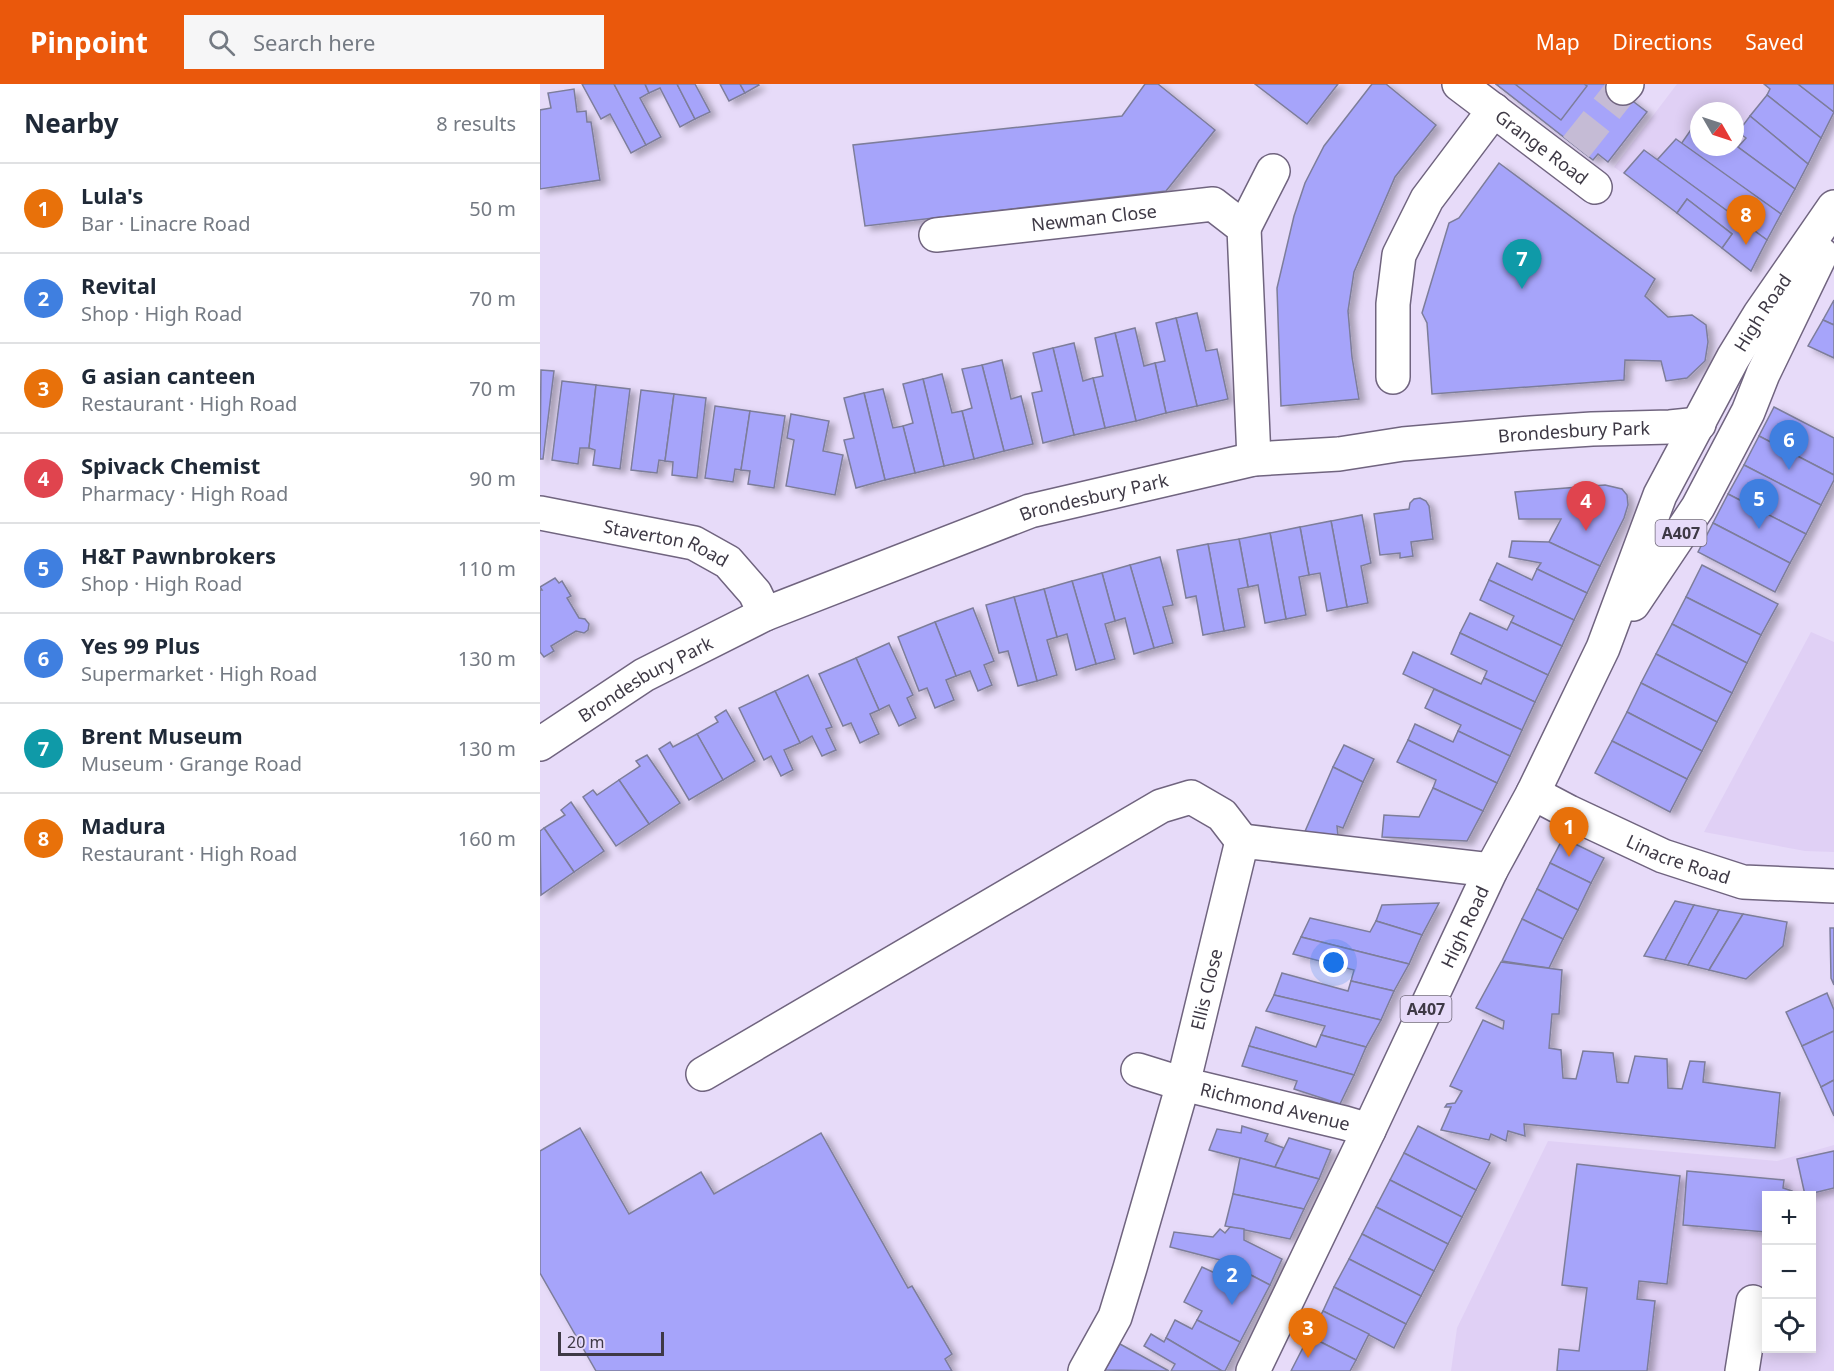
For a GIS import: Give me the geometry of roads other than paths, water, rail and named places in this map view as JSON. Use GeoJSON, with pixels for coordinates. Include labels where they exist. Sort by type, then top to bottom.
{"type":"FeatureCollection","features":[{"type":"Feature","properties":{"kind":"street","name":"Grange Road"},"geometry":{"type":"LineString","coordinates":[[1459,84],[1494,110],[1569,155],[1596,187]]}},
{"type":"Feature","properties":{"kind":"street"},"geometry":{"type":"LineString","coordinates":[[1393,377],[1393,304],[1399,255],[1427,199],[1494,110]]}},
{"type":"Feature","properties":{"kind":"street"},"geometry":{"type":"LineString","coordinates":[[1254,459],[1244,228],[1273,171]]}},
{"type":"Feature","properties":{"kind":"street","name":"Newman Close"},"geometry":{"type":"LineString","coordinates":[[936,235],[1213,204],[1244,228]]}},
{"type":"Feature","properties":{"kind":"street","name":"High Road"},"geometry":{"type":"LineString","coordinates":[[1253,1371],[1491,870],[1533,793],[1604,648],[1660,495],[1733,358],[1760,314],[1834,207]]}},
{"type":"Feature","properties":{"kind":"street","name":"High Road"},"geometry":{"type":"LineString","coordinates":[[1604,648],[1695,513],[1748,412],[1763,374],[1834,228]]}},
{"type":"Feature","properties":{"kind":"street"},"geometry":{"type":"LineString","coordinates":[[1699,423],[1748,412]]}},
{"type":"Feature","properties":{"kind":"street","name":"Brondesbury Park"},"geometry":{"type":"LineString","coordinates":[[540,744],[645,675],[765,614],[1030,511],[1254,459],[1339,454],[1403,444],[1496,436],[1592,429],[1670,427],[1699,423]]}},
{"type":"Feature","properties":{"kind":"street","name":"Staverton Road"},"geometry":{"type":"LineString","coordinates":[[540,513],[694,543],[728,562],[755,593],[765,614]]}},
{"type":"Feature","properties":{"kind":"street","name":"Linacre Road"},"geometry":{"type":"LineString","coordinates":[[1533,793],[1663,856],[1743,882],[1834,886]]}},
{"type":"Feature","properties":{"kind":"street"},"geometry":{"type":"LineString","coordinates":[[703,1074],[1161,806],[1191,797],[1222,815],[1242,841],[1491,870]]}},
{"type":"Feature","properties":{"kind":"street","name":"Ellis Close"},"geometry":{"type":"LineString","coordinates":[[1085,1371],[1115,1317],[1184,1084],[1242,841]]}},
{"type":"Feature","properties":{"kind":"street","name":"Richmond Avenue"},"geometry":{"type":"LineString","coordinates":[[1137,1070],[1369,1130]]}},
{"type":"Feature","properties":{"kind":"street"},"geometry":{"type":"LineString","coordinates":[[1742,1371],[1753,1302]]}},
{"type":"Feature","properties":{"kind":"tunnel"},"geometry":{"type":"LineString","coordinates":[[1576,147],[1623,88]]}},
{"type":"Feature","properties":{"kind":"place","name":"Madura"},"geometry":{"type":"Point","coordinates":[1746,245]}},
{"type":"Feature","properties":{"kind":"place","name":"Brent Museum"},"geometry":{"type":"Point","coordinates":[1522,289]}},
{"type":"Feature","properties":{"kind":"place","name":"Yes 99 Plus"},"geometry":{"type":"Point","coordinates":[1789,470]}},
{"type":"Feature","properties":{"kind":"place","name":"H&T Pawnbrokers"},"geometry":{"type":"Point","coordinates":[1759,529]}},
{"type":"Feature","properties":{"kind":"place","name":"Spivack Chemist"},"geometry":{"type":"Point","coordinates":[1586,531]}},
{"type":"Feature","properties":{"kind":"place","name":"Lula's"},"geometry":{"type":"Point","coordinates":[1569,857]}},
{"type":"Feature","properties":{"kind":"place","name":"Revital"},"geometry":{"type":"Point","coordinates":[1232,1305]}},
{"type":"Feature","properties":{"kind":"place","name":"G asian canteen"},"geometry":{"type":"Point","coordinates":[1308,1358]}}]}
